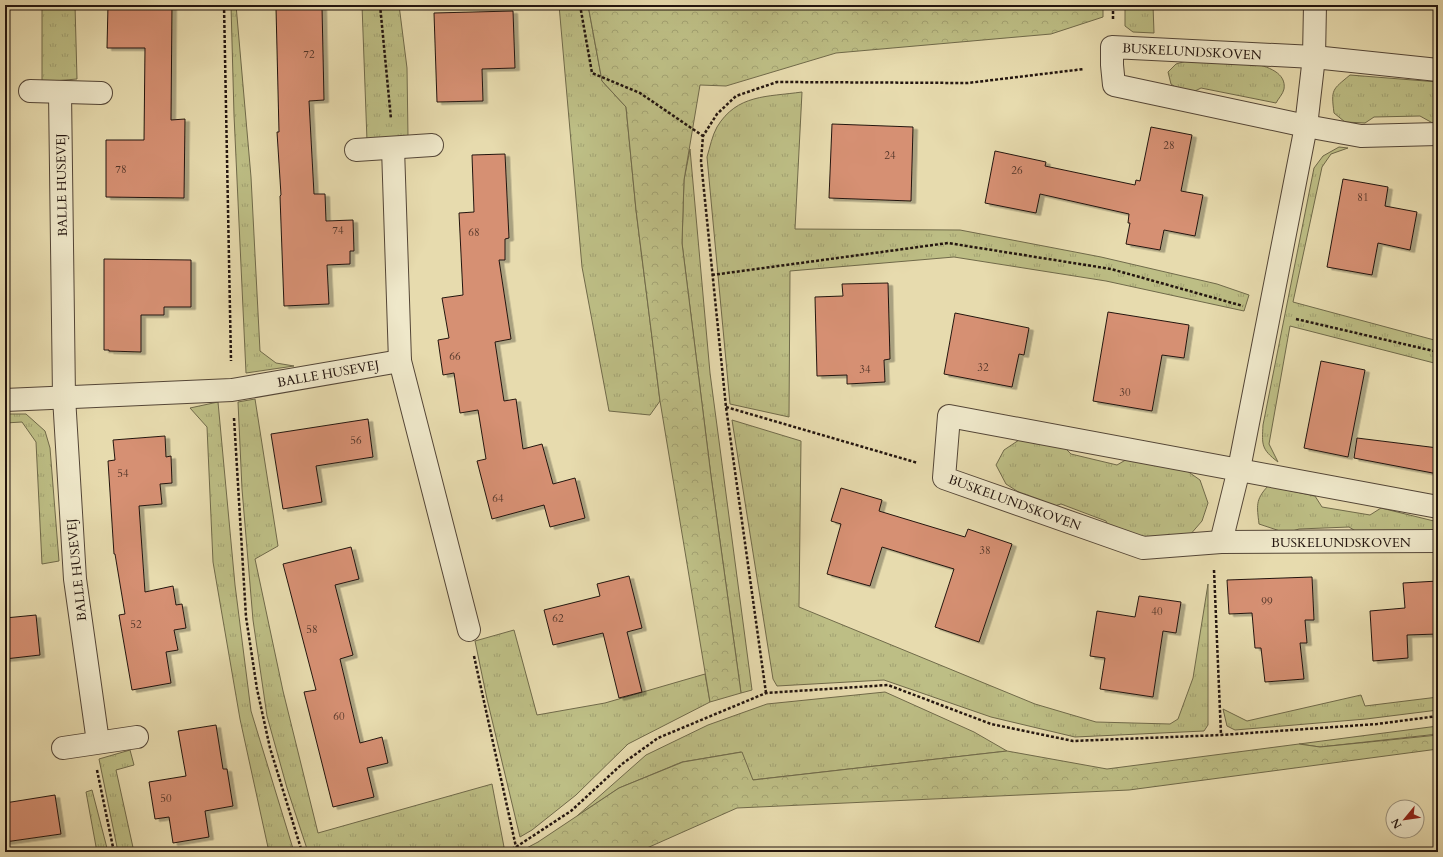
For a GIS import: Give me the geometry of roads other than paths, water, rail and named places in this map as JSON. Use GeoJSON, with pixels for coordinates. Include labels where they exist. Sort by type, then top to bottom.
{"type":"FeatureCollection","features":[{"type":"Feature","properties":{"kind":"street"},"geometry":{"type":"LineString","coordinates":[[1221,542],[1239,469],[1306,126],[1314,57],[1315,5]]}},
{"type":"Feature","properties":{"kind":"street","name":"BUSKELUNDSKOVEN"},"geometry":{"type":"LineString","coordinates":[[1438,70],[1314,57],[1112,47],[1114,85],[1306,126],[1361,136],[1438,134]]}},
{"type":"Feature","properties":{"kind":"street"},"geometry":{"type":"LineString","coordinates":[[30,91],[101,93]]}},
{"type":"Feature","properties":{"kind":"street","name":"BALLE HUSEVEJ"},"geometry":{"type":"LineString","coordinates":[[60,92],[64,397],[75,579],[98,742]]}},
{"type":"Feature","properties":{"kind":"street"},"geometry":{"type":"LineString","coordinates":[[356,150],[432,145]]}},
{"type":"Feature","properties":{"kind":"street"},"geometry":{"type":"LineString","coordinates":[[393,148],[400,361],[469,630]]}},
{"type":"Feature","properties":{"kind":"street","name":"BALLE HUSEVEJ"},"geometry":{"type":"LineString","coordinates":[[5,400],[232,390],[400,361]]}},
{"type":"Feature","properties":{"kind":"street","name":"BUSKELUNDSKOVEN"},"geometry":{"type":"LineString","coordinates":[[1438,507],[950,416],[944,478],[1143,548],[1221,542],[1438,541]]}},
{"type":"Feature","properties":{"kind":"street"},"geometry":{"type":"LineString","coordinates":[[63,748],[137,736]]}}]}
